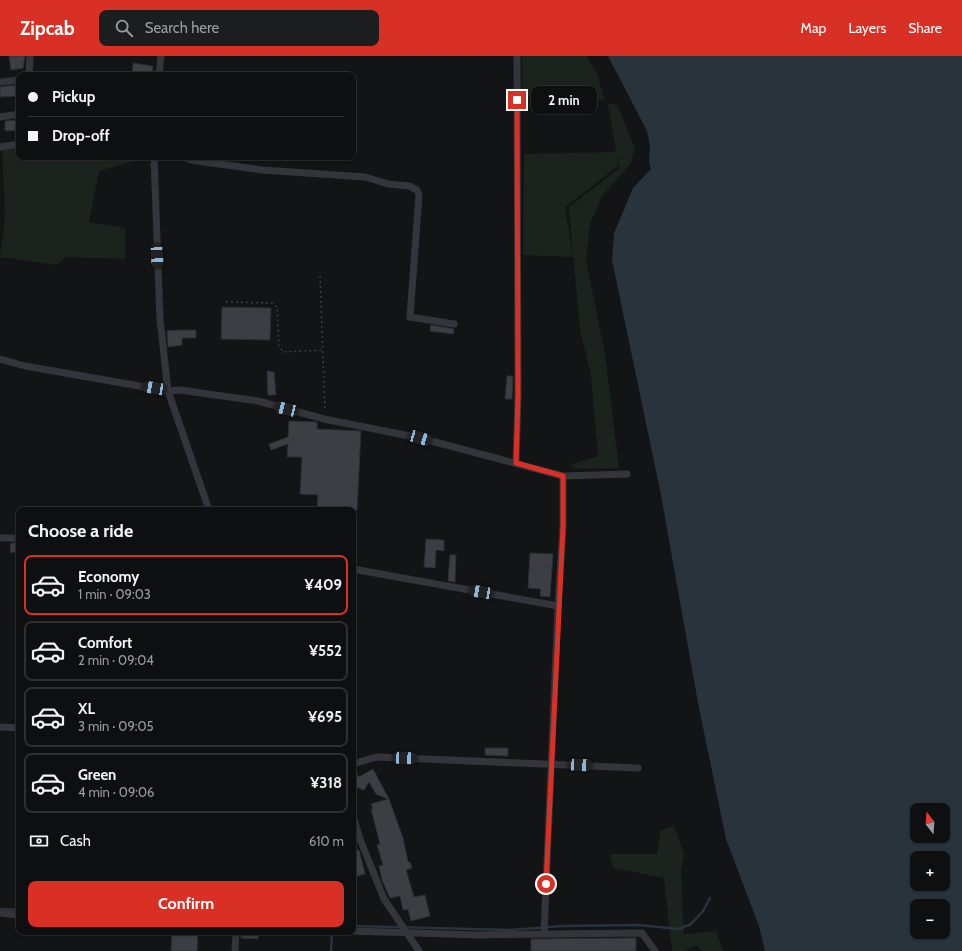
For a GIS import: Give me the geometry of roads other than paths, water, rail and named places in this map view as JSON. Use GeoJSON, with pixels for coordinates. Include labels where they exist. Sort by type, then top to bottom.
{"type":"FeatureCollection","features":[{"type":"Feature","properties":{"kind":"street"},"geometry":{"type":"LineString","coordinates":[[29,72],[30,56]]}},
{"type":"Feature","properties":{"kind":"street"},"geometry":{"type":"LineString","coordinates":[[159,72],[161,56]]}},
{"type":"Feature","properties":{"kind":"street"},"geometry":{"type":"LineString","coordinates":[[516,463],[518,397],[517,56]]}},
{"type":"Feature","properties":{"kind":"street"},"geometry":{"type":"LineString","coordinates":[[0,82],[16,80]]}},
{"type":"Feature","properties":{"kind":"street"},"geometry":{"type":"LineString","coordinates":[[0,117],[16,114]]}},
{"type":"Feature","properties":{"kind":"street"},"geometry":{"type":"LineString","coordinates":[[0,146],[16,144]]}},
{"type":"Feature","properties":{"kind":"street"},"geometry":{"type":"LineString","coordinates":[[154,160],[160,319],[168,391],[208,507]]}},
{"type":"Feature","properties":{"kind":"street"},"geometry":{"type":"LineString","coordinates":[[191,160],[262,170],[366,177],[388,184],[409,186],[417,190],[419,195],[410,317],[454,324]]}},
{"type":"Feature","properties":{"kind":"street"},"geometry":{"type":"LineString","coordinates":[[0,359],[25,366],[168,391],[180,390],[258,401],[324,419],[420,438],[563,476],[627,474]]}},
{"type":"Feature","properties":{"kind":"street"},"geometry":{"type":"LineString","coordinates":[[544,930],[558,606],[563,527],[563,476]]}},
{"type":"Feature","properties":{"kind":"street"},"geometry":{"type":"LineString","coordinates":[[0,538],[16,538]]}},
{"type":"Feature","properties":{"kind":"street"},"geometry":{"type":"LineString","coordinates":[[356,570],[558,606]]}},
{"type":"Feature","properties":{"kind":"street"},"geometry":{"type":"LineString","coordinates":[[0,727],[16,728]]}},
{"type":"Feature","properties":{"kind":"street"},"geometry":{"type":"LineString","coordinates":[[356,763],[376,758],[638,768]]}},
{"type":"Feature","properties":{"kind":"street"},"geometry":{"type":"LineString","coordinates":[[356,840],[384,899],[419,951]]}},
{"type":"Feature","properties":{"kind":"street"},"geometry":{"type":"LineString","coordinates":[[0,914],[16,915]]}},
{"type":"Feature","properties":{"kind":"street"},"geometry":{"type":"LineString","coordinates":[[356,931],[477,935],[544,930],[642,933],[655,951]]}},
{"type":"Feature","properties":{"kind":"street"},"geometry":{"type":"LineString","coordinates":[[235,951],[236,935]]}},
{"type":"Feature","properties":{"kind":"waterway"},"geometry":{"type":"LineString","coordinates":[[356,926],[511,930],[562,926],[639,925],[679,929],[691,924],[703,911],[710,898]]}},
{"type":"Feature","properties":{"kind":"waterway"},"geometry":{"type":"LineString","coordinates":[[0,909],[16,910]]}},
{"type":"Feature","properties":{"kind":"waterway"},"geometry":{"type":"LineString","coordinates":[[331,951],[332,935]]}}]}
